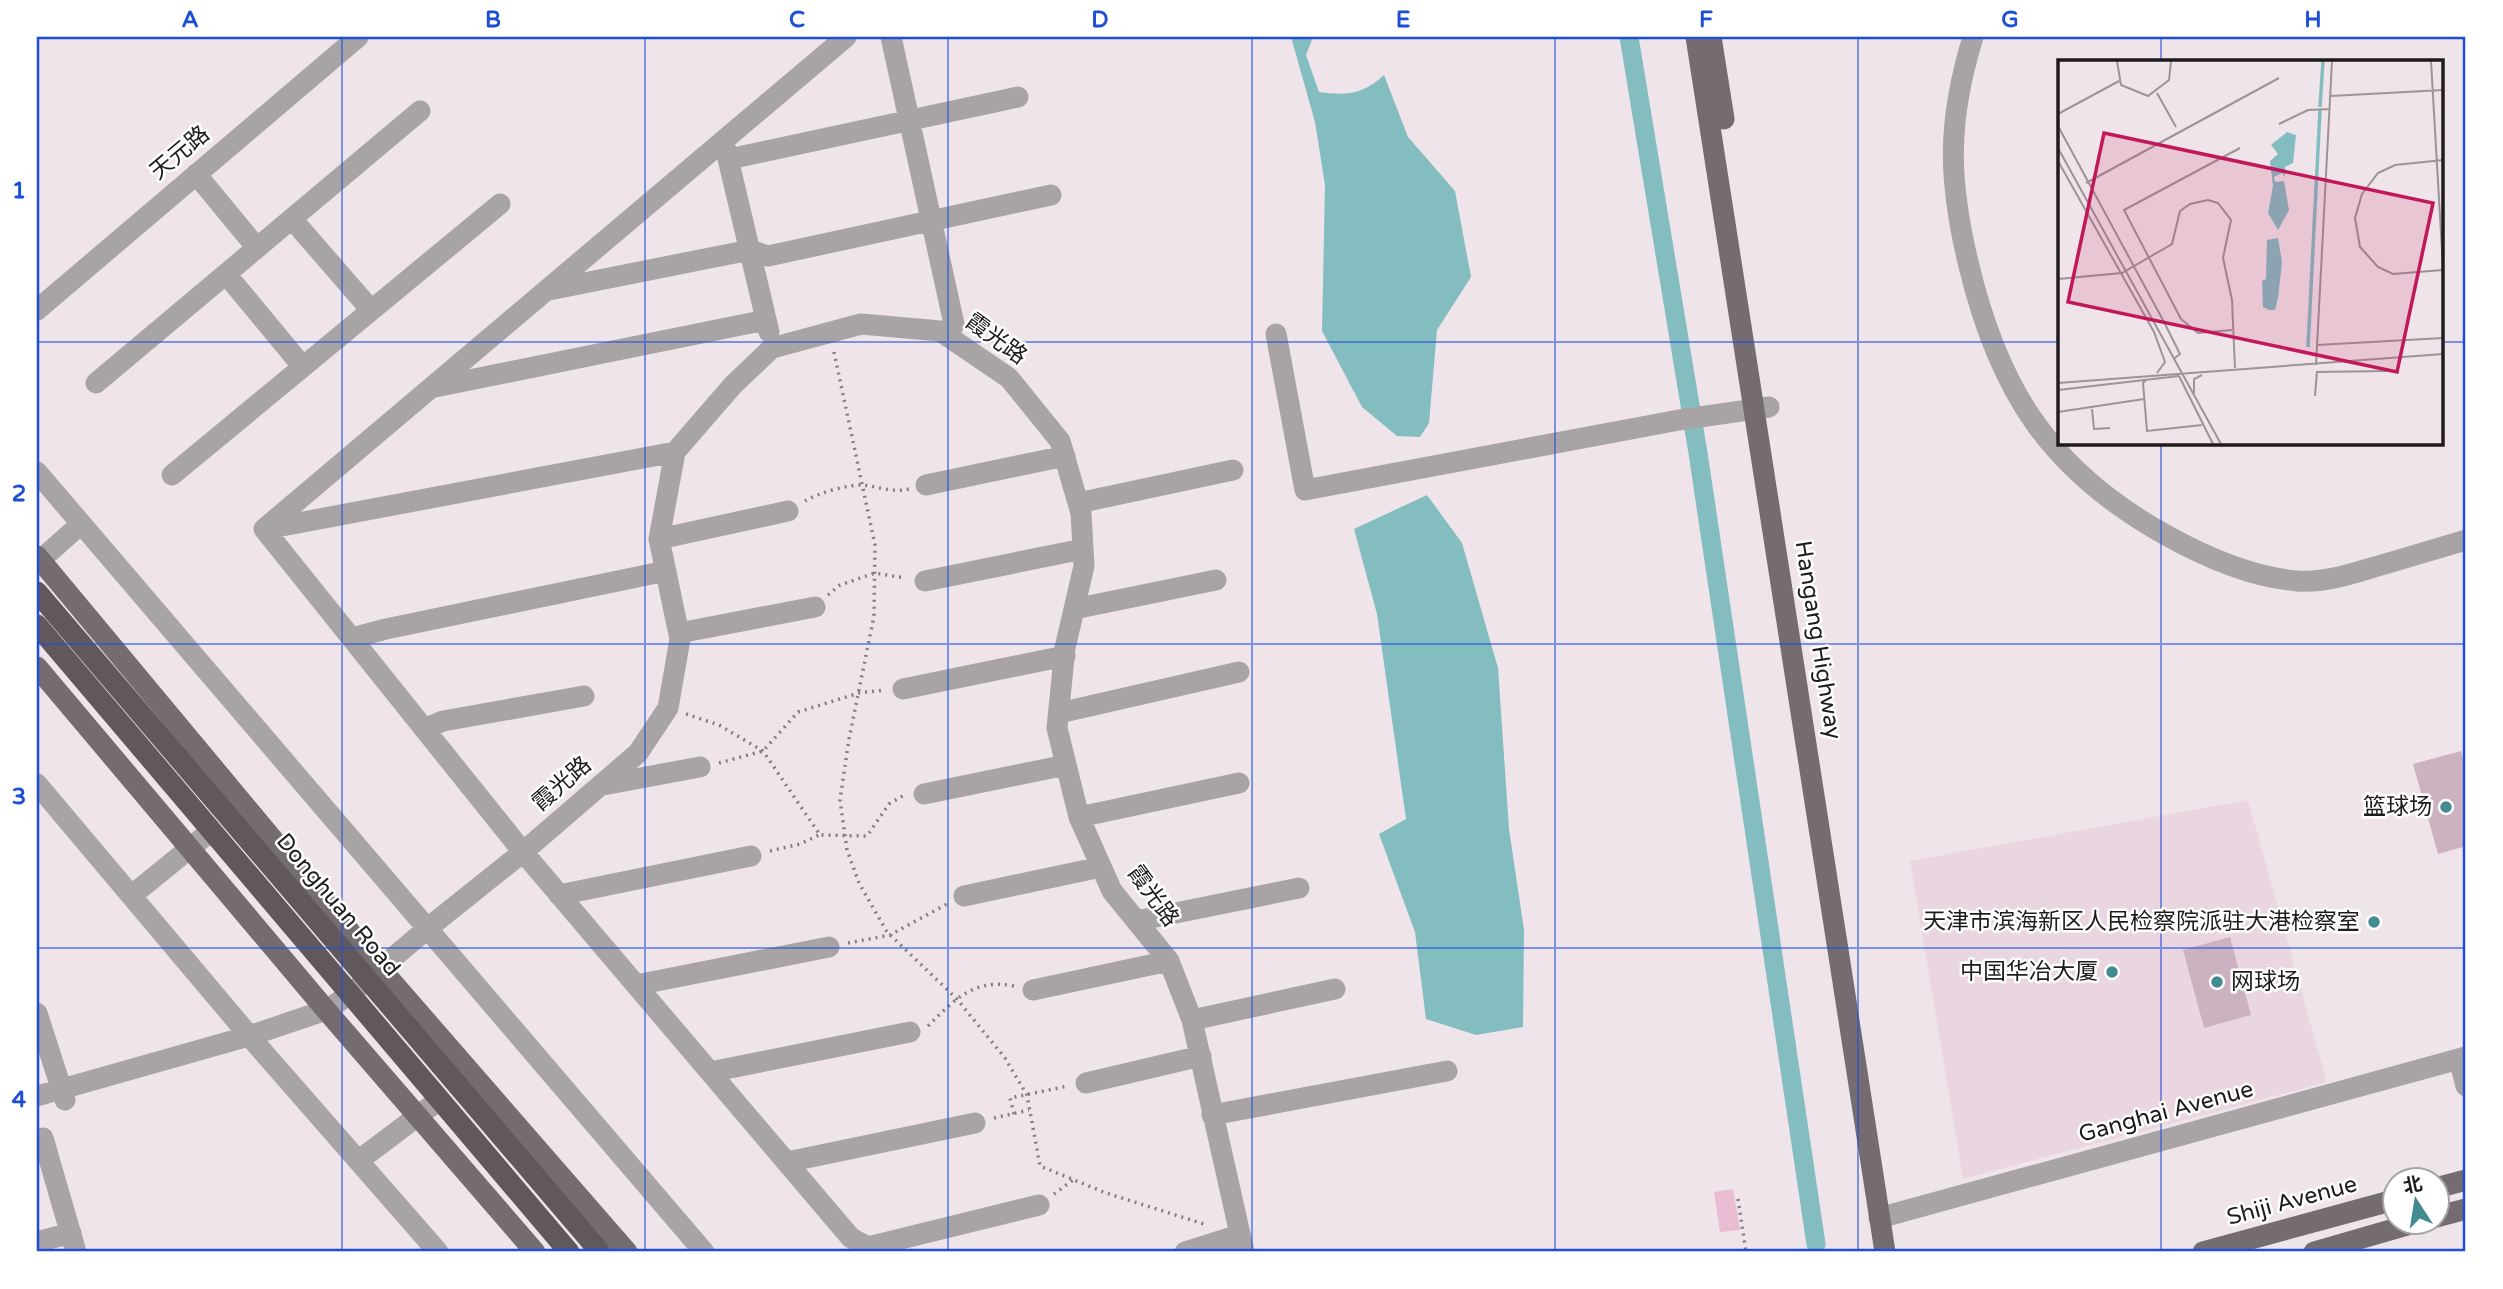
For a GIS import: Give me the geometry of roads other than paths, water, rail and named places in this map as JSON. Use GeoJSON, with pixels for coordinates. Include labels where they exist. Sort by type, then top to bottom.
{"type":"FeatureCollection","features":[{"type":"Feature","properties":{"kind":"highway","name":"Donghuan Road"},"geometry":{"type":"LineString","coordinates":[[37,592],[374,978],[600,1252]]}},
{"type":"Feature","properties":{"kind":"highway"},"geometry":{"type":"LineString","coordinates":[[37,625],[569,1252]]}},
{"type":"Feature","properties":{"kind":"main road","name":"Hangang Highway"},"geometry":{"type":"LineString","coordinates":[[1696,37],[1762,408]]}},
{"type":"Feature","properties":{"kind":"main road","name":"Hangang Highway"},"geometry":{"type":"LineString","coordinates":[[1711,37],[1762,408],[1886,1216],[1885,1252]]}},
{"type":"Feature","properties":{"kind":"main road"},"geometry":{"type":"LineString","coordinates":[[38,559],[374,978],[627,1252]]}},
{"type":"Feature","properties":{"kind":"main road"},"geometry":{"type":"LineString","coordinates":[[37,667],[330,1015],[535,1252]]}},
{"type":"Feature","properties":{"kind":"main road","name":"Shiji Avenue"},"geometry":{"type":"LineString","coordinates":[[2203,1252],[2380,1203]]}},
{"type":"Feature","properties":{"kind":"main road","name":"Hangang Highway"},"geometry":{"type":"LineString","coordinates":[[1886,1216],[1900,1252]]}},
{"type":"Feature","properties":{"kind":"main road"},"geometry":{"type":"LineString","coordinates":[[2314,1252],[2380,1234]]}},
{"type":"Feature","properties":{"kind":"street","name":"天元路"},"geometry":{"type":"LineString","coordinates":[[37,310],[358,37]]}},
{"type":"Feature","properties":{"kind":"street"},"geometry":{"type":"LineString","coordinates":[[264,529],[547,291],[726,150],[846,37]]}},
{"type":"Feature","properties":{"kind":"street"},"geometry":{"type":"LineString","coordinates":[[891,37],[954,324],[948,336]]}},
{"type":"Feature","properties":{"kind":"street"},"geometry":{"type":"LineString","coordinates":[[1973,37],[1953,126],[1952,166],[1960,233],[1987,330],[2011,387],[2062,458],[2106,498],[2141,522],[2205,556],[2268,577],[2300,581],[2328,580],[2466,540]]}},
{"type":"Feature","properties":{"kind":"street"},"geometry":{"type":"LineString","coordinates":[[726,150],[910,119],[1017,97]]}},
{"type":"Feature","properties":{"kind":"street"},"geometry":{"type":"LineString","coordinates":[[96,383],[420,111]]}},
{"type":"Feature","properties":{"kind":"street"},"geometry":{"type":"LineString","coordinates":[[726,150],[772,348]]}},
{"type":"Feature","properties":{"kind":"street"},"geometry":{"type":"LineString","coordinates":[[196,174],[257,248]]}},
{"type":"Feature","properties":{"kind":"street"},"geometry":{"type":"LineString","coordinates":[[547,291],[750,250],[768,256],[1051,195]]}},
{"type":"Feature","properties":{"kind":"street"},"geometry":{"type":"LineString","coordinates":[[172,475],[500,204]]}},
{"type":"Feature","properties":{"kind":"street"},"geometry":{"type":"LineString","coordinates":[[292,219],[372,310]]}},
{"type":"Feature","properties":{"kind":"street"},"geometry":{"type":"LineString","coordinates":[[226,274],[303,367]]}},
{"type":"Feature","properties":{"kind":"street"},"geometry":{"type":"LineString","coordinates":[[430,388],[766,320]]}},
{"type":"Feature","properties":{"kind":"street","name":"霞光路"},"geometry":{"type":"LineString","coordinates":[[37,1096],[63,1094],[253,1041],[330,1015],[353,999],[428,928],[523,852],[638,753],[668,708],[680,639],[659,539],[675,452],[733,385],[772,348],[830,332],[861,324],[940,331],[1009,378],[1060,441],[1065,456],[1078,503],[1084,566],[1065,656],[1057,728],[1079,817],[1112,891],[1169,961],[1192,1020],[1241,1243]]}},
{"type":"Feature","properties":{"kind":"street"},"geometry":{"type":"LineString","coordinates":[[1276,334],[1305,489],[1762,408]]}},
{"type":"Feature","properties":{"kind":"street"},"geometry":{"type":"LineString","coordinates":[[264,529],[675,452]]}},
{"type":"Feature","properties":{"kind":"street"},"geometry":{"type":"LineString","coordinates":[[926,485],[1065,456]]}},
{"type":"Feature","properties":{"kind":"street"},"geometry":{"type":"LineString","coordinates":[[1078,503],[1233,470]]}},
{"type":"Feature","properties":{"kind":"street"},"geometry":{"type":"LineString","coordinates":[[37,472],[704,1252]]}},
{"type":"Feature","properties":{"kind":"street"},"geometry":{"type":"LineString","coordinates":[[659,539],[788,511]]}},
{"type":"Feature","properties":{"kind":"street"},"geometry":{"type":"LineString","coordinates":[[38,559],[81,524]]}},
{"type":"Feature","properties":{"kind":"street"},"geometry":{"type":"LineString","coordinates":[[264,529],[523,852],[851,1238],[873,1250],[1038,1205]]}},
{"type":"Feature","properties":{"kind":"street"},"geometry":{"type":"LineString","coordinates":[[925,581],[1083,550]]}},
{"type":"Feature","properties":{"kind":"street"},"geometry":{"type":"LineString","coordinates":[[352,638],[666,571]]}},
{"type":"Feature","properties":{"kind":"street"},"geometry":{"type":"LineString","coordinates":[[1074,610],[1216,580]]}},
{"type":"Feature","properties":{"kind":"street"},"geometry":{"type":"LineString","coordinates":[[679,633],[815,607]]}},
{"type":"Feature","properties":{"kind":"street"},"geometry":{"type":"LineString","coordinates":[[903,689],[1065,656]]}},
{"type":"Feature","properties":{"kind":"street"},"geometry":{"type":"LineString","coordinates":[[1059,713],[1239,672]]}},
{"type":"Feature","properties":{"kind":"street"},"geometry":{"type":"LineString","coordinates":[[424,729],[443,721],[584,696]]}},
{"type":"Feature","properties":{"kind":"street"},"geometry":{"type":"LineString","coordinates":[[924,794],[1066,765]]}},
{"type":"Feature","properties":{"kind":"street"},"geometry":{"type":"LineString","coordinates":[[600,785],[700,767]]}},
{"type":"Feature","properties":{"kind":"street"},"geometry":{"type":"LineString","coordinates":[[1079,817],[1238,783]]}},
{"type":"Feature","properties":{"kind":"street"},"geometry":{"type":"LineString","coordinates":[[37,784],[253,1041],[438,1252]]}},
{"type":"Feature","properties":{"kind":"street"},"geometry":{"type":"LineString","coordinates":[[131,896],[211,831]]}},
{"type":"Feature","properties":{"kind":"street"},"geometry":{"type":"LineString","coordinates":[[559,895],[751,856]]}},
{"type":"Feature","properties":{"kind":"street"},"geometry":{"type":"LineString","coordinates":[[964,896],[1101,867]]}},
{"type":"Feature","properties":{"kind":"street"},"geometry":{"type":"LineString","coordinates":[[1136,921],[1299,888]]}},
{"type":"Feature","properties":{"kind":"street"},"geometry":{"type":"LineString","coordinates":[[636,985],[829,947]]}},
{"type":"Feature","properties":{"kind":"street"},"geometry":{"type":"LineString","coordinates":[[1033,989],[1169,961]]}},
{"type":"Feature","properties":{"kind":"street"},"geometry":{"type":"LineString","coordinates":[[1192,1020],[1335,989]]}},
{"type":"Feature","properties":{"kind":"street"},"geometry":{"type":"LineString","coordinates":[[37,1013],[63,1094]]}},
{"type":"Feature","properties":{"kind":"street"},"geometry":{"type":"LineString","coordinates":[[710,1072],[910,1032]]}},
{"type":"Feature","properties":{"kind":"street"},"geometry":{"type":"LineString","coordinates":[[1086,1083],[1201,1056]]}},
{"type":"Feature","properties":{"kind":"street"},"geometry":{"type":"LineString","coordinates":[[2463,1058],[2466,1086]]}},
{"type":"Feature","properties":{"kind":"street","name":"Ganghai Avenue"},"geometry":{"type":"LineString","coordinates":[[1886,1216],[2463,1058]]}},
{"type":"Feature","properties":{"kind":"street"},"geometry":{"type":"LineString","coordinates":[[1212,1115],[1447,1071]]}},
{"type":"Feature","properties":{"kind":"street","name":"霞光路"},"geometry":{"type":"LineString","coordinates":[[37,1108],[63,1094]]}},
{"type":"Feature","properties":{"kind":"street"},"geometry":{"type":"LineString","coordinates":[[358,1161],[439,1100]]}},
{"type":"Feature","properties":{"kind":"street"},"geometry":{"type":"LineString","coordinates":[[787,1162],[975,1123]]}},
{"type":"Feature","properties":{"kind":"street"},"geometry":{"type":"LineString","coordinates":[[37,1140],[43,1138],[74,1243],[37,1242]]}},
{"type":"Feature","properties":{"kind":"street"},"geometry":{"type":"LineString","coordinates":[[1185,1252],[1241,1243]]}},
{"type":"Feature","properties":{"kind":"water"},"geometry":{"type":"Polygon","coordinates":[[[1291,37],[1313,37],[1306,55],[1319,92],[1338,94],[1362,90],[1384,75],[1408,137],[1455,191],[1471,277],[1437,330],[1429,423],[1420,437],[1397,436],[1362,407],[1322,331],[1325,185],[1315,122],[1291,37]]]}},
{"type":"Feature","properties":{"kind":"water"},"geometry":{"type":"Polygon","coordinates":[[[1427,495],[1462,543],[1498,668],[1509,829],[1524,930],[1523,1027],[1476,1035],[1426,1019],[1415,932],[1379,834],[1406,819],[1377,614],[1354,529],[1427,495]]]}},
{"type":"Feature","properties":{"kind":"waterway"},"geometry":{"type":"LineString","coordinates":[[1629,37],[1698,453],[1816,1244]]}},
{"type":"Feature","properties":{"kind":"place","name":"篮球场"},"geometry":{"type":"Point","coordinates":[2446,807]}},
{"type":"Feature","properties":{"kind":"place","name":"天津市滨海新区人民检察院派驻大港检察室"},"geometry":{"type":"Point","coordinates":[2374,922]}},
{"type":"Feature","properties":{"kind":"place","name":"中国华冶大厦"},"geometry":{"type":"Point","coordinates":[2112,972]}},
{"type":"Feature","properties":{"kind":"place","name":"网球场"},"geometry":{"type":"Point","coordinates":[2217,982]}}]}
